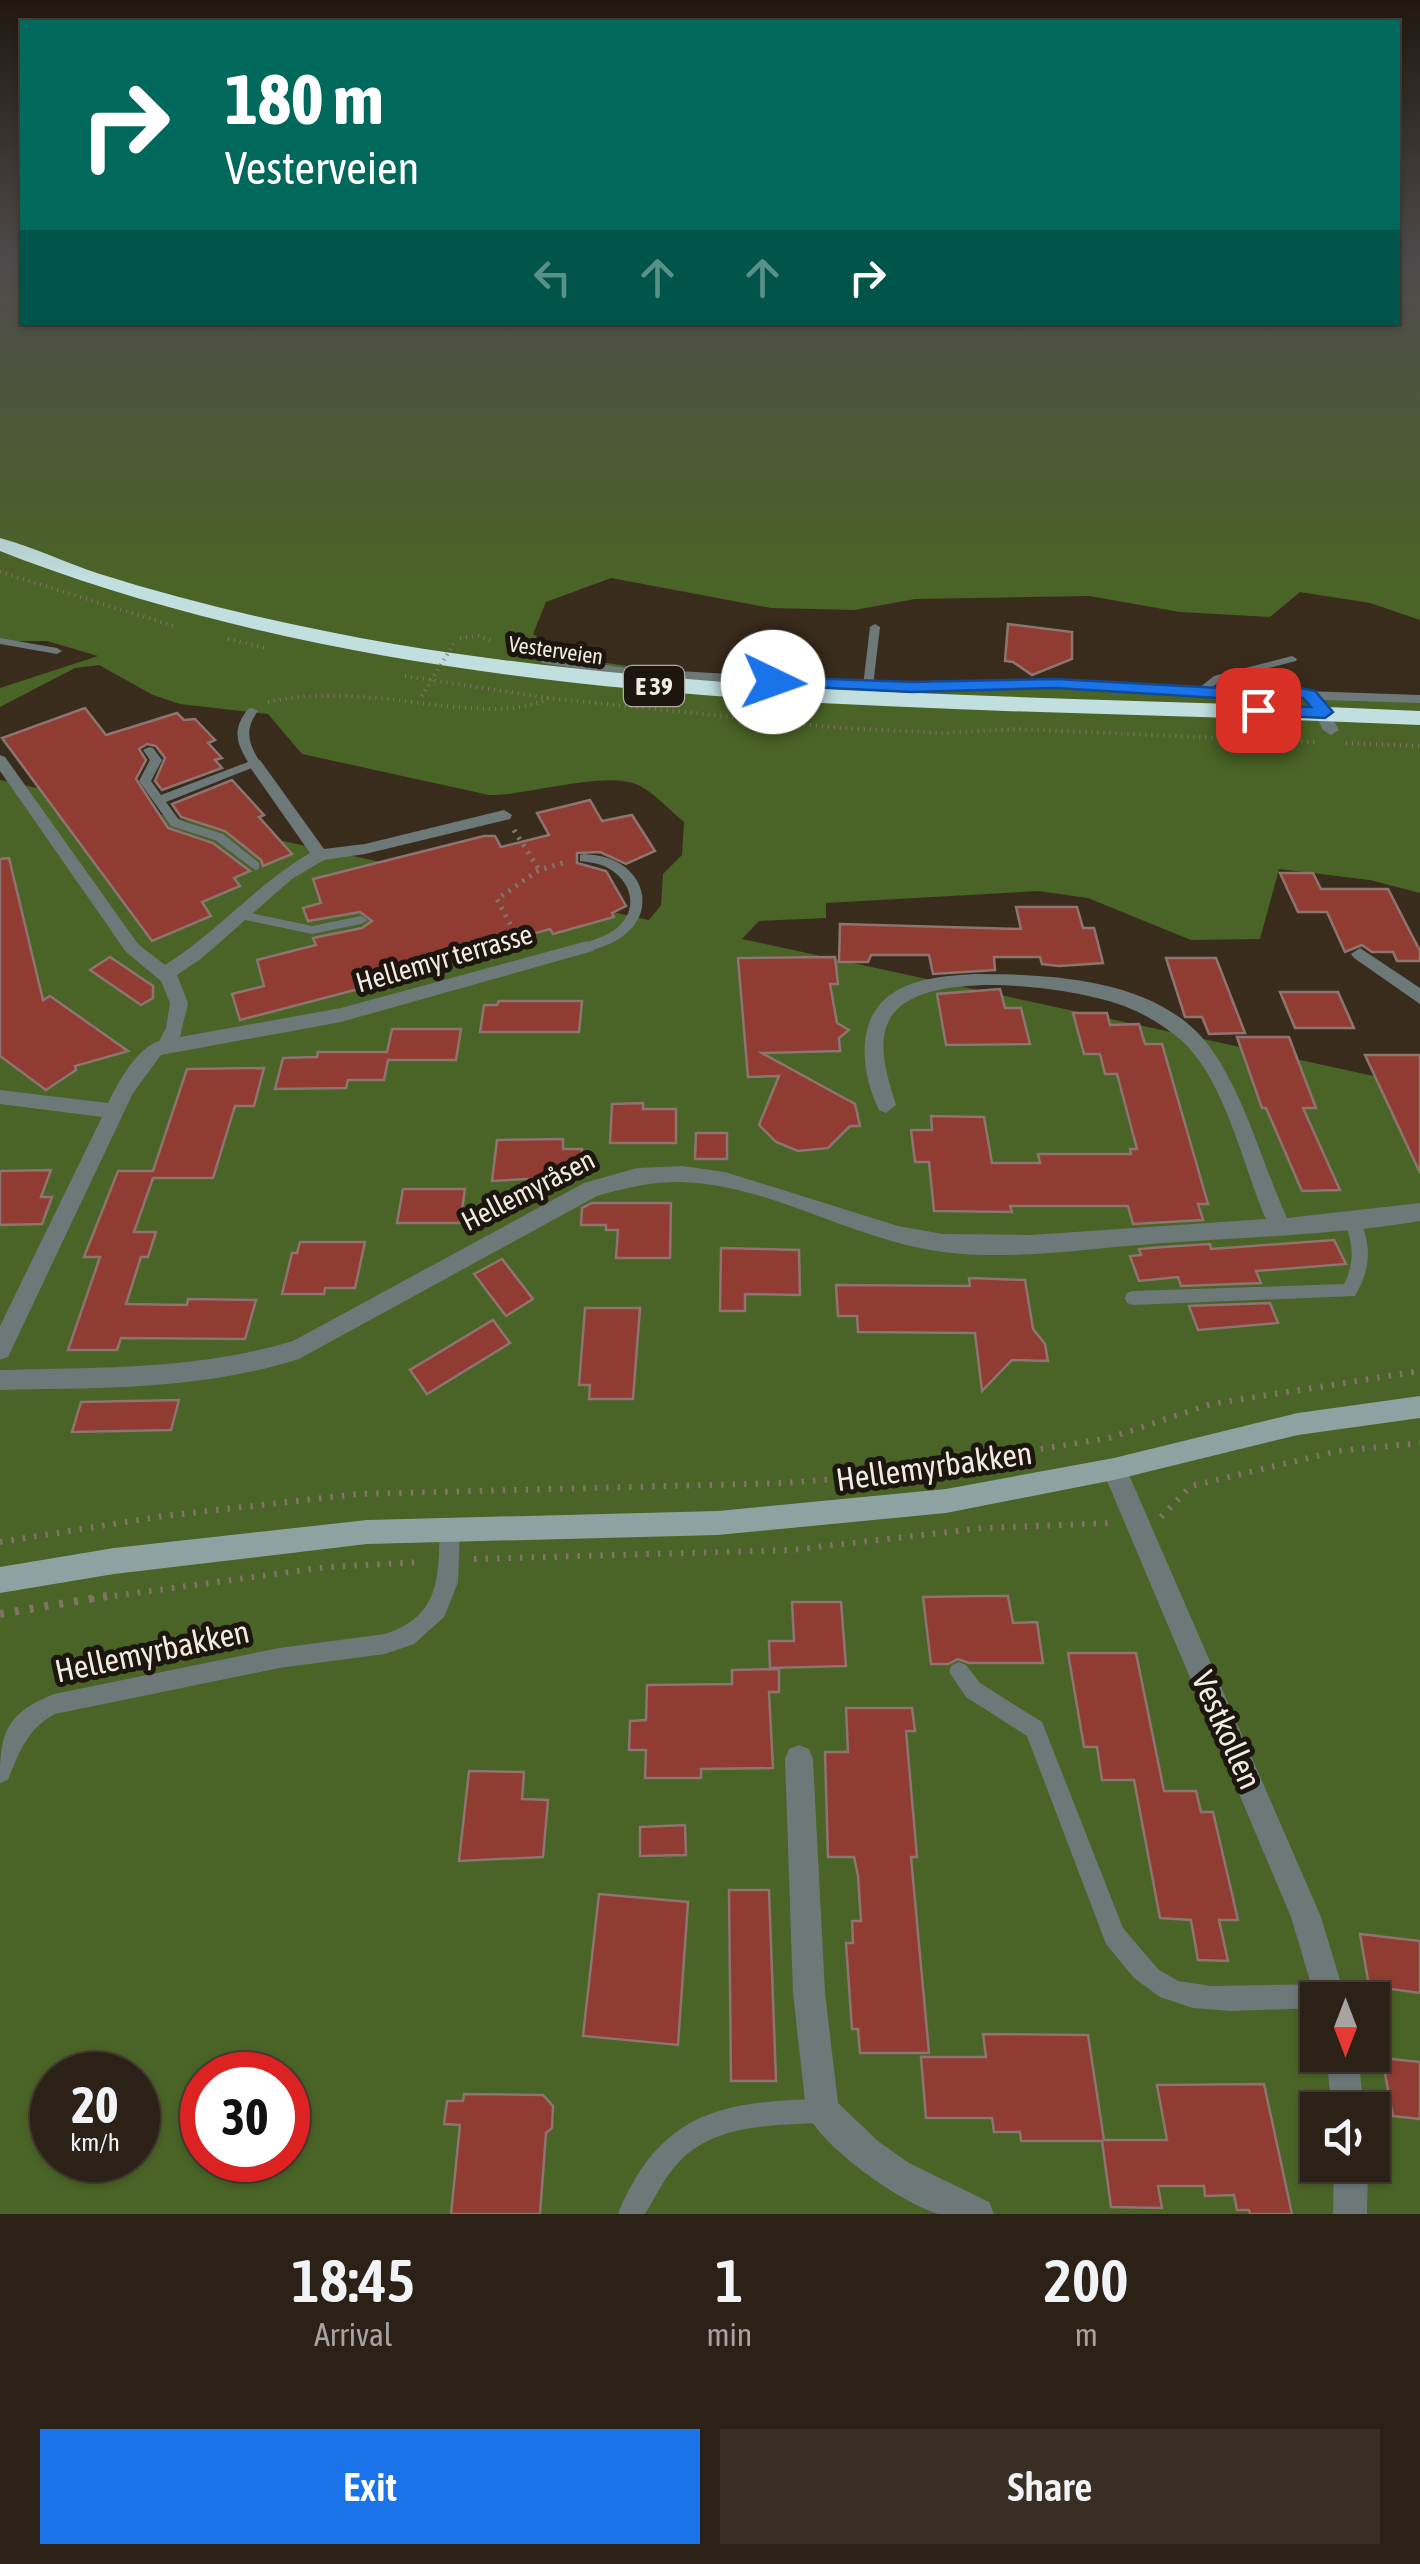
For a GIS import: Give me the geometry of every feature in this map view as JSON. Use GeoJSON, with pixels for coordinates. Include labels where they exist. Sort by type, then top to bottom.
{"type":"FeatureCollection","features":[{"type":"Feature","properties":{"kind":"highway","name":"Vesterveien"},"geometry":{"type":"LineString","coordinates":[[0,544],[184,604],[270,625],[364,646],[598,681],[822,698],[1328,721],[1420,733]]}},
{"type":"Feature","properties":{"kind":"highway","name":"Vesterveien"},"geometry":{"type":"LineString","coordinates":[[0,560],[96,593],[250,634],[504,681],[746,705],[1328,721],[1420,718]]}},
{"type":"Feature","properties":{"kind":"street"},"geometry":{"type":"LineString","coordinates":[[547,660],[626,672],[868,686],[1056,684],[1199,692],[1282,689],[1309,694],[1420,699]]}},
{"type":"Feature","properties":{"kind":"street"},"geometry":{"type":"LineString","coordinates":[[1309,694],[1328,721]]}},
{"type":"Feature","properties":{"kind":"street"},"geometry":{"type":"LineString","coordinates":[[0,760],[132,948],[164,975],[179,1003],[175,1028],[166,1046],[154,1050],[140,1066],[114,1110],[0,1350]]}},
{"type":"Feature","properties":{"kind":"street"},"geometry":{"type":"LineString","coordinates":[[255,763],[320,855]]}},
{"type":"Feature","properties":{"kind":"street"},"geometry":{"type":"LineString","coordinates":[[164,975],[286,875],[320,855],[507,820]]}},
{"type":"Feature","properties":{"kind":"street","name":"Hellemyr terrasse"},"geometry":{"type":"LineString","coordinates":[[166,1046],[341,1015],[586,947]]}},
{"type":"Feature","properties":{"kind":"street"},"geometry":{"type":"LineString","coordinates":[[1360,954],[1420,997]]}},
{"type":"Feature","properties":{"kind":"street"},"geometry":{"type":"LineString","coordinates":[[886,1106],[872,1067],[873,1044],[885,1011],[915,988],[948,979],[968,979],[1066,984],[1104,992],[1165,1019],[1204,1051],[1280,1226]]}},
{"type":"Feature","properties":{"kind":"street"},"geometry":{"type":"LineString","coordinates":[[0,1097],[114,1110]]}},
{"type":"Feature","properties":{"kind":"street","name":"Hellemyråsen"},"geometry":{"type":"LineString","coordinates":[[0,1380],[172,1375],[258,1364],[299,1349],[591,1188],[640,1173],[714,1176],[880,1230],[943,1242],[1082,1240],[1354,1222],[1420,1212]]}},
{"type":"Feature","properties":{"kind":"street","name":"Hellemyrbakken"},"geometry":{"type":"LineString","coordinates":[[0,1580],[281,1540],[450,1528],[718,1524],[946,1501],[1114,1469],[1298,1424],[1420,1407]]}},
{"type":"Feature","properties":{"kind":"street","name":"Vestkollen"},"geometry":{"type":"LineString","coordinates":[[1114,1469],[1306,1917],[1325,1982]]}},
{"type":"Feature","properties":{"kind":"street"},"geometry":{"type":"LineString","coordinates":[[799,1759],[809,1993],[822,2110],[866,2153],[897,2175],[978,2214]]}},
{"type":"Feature","properties":{"kind":"street"},"geometry":{"type":"LineString","coordinates":[[1350,2214],[1351,2182]]}},
{"type":"Feature","properties":{"kind":"lane"},"geometry":{"type":"LineString","coordinates":[[868,686],[875,627]]}},
{"type":"Feature","properties":{"kind":"lane"},"geometry":{"type":"LineString","coordinates":[[0,642],[56,651]]}},
{"type":"Feature","properties":{"kind":"lane"},"geometry":{"type":"LineString","coordinates":[[1199,692],[1218,678],[1292,659]]}},
{"type":"Feature","properties":{"kind":"lane"},"geometry":{"type":"LineString","coordinates":[[159,800],[255,763],[241,741],[240,732],[252,712]]}},
{"type":"Feature","properties":{"kind":"lane"},"geometry":{"type":"LineString","coordinates":[[148,750],[156,760],[144,777],[181,827],[219,837],[255,866]]}},
{"type":"Feature","properties":{"kind":"lane","name":"Hellemyr terrasse"},"geometry":{"type":"LineString","coordinates":[[584,858],[598,857],[621,868],[638,890],[640,901],[622,930],[586,947]]}},
{"type":"Feature","properties":{"kind":"lane"},"geometry":{"type":"LineString","coordinates":[[241,915],[312,930],[361,920]]}},
{"type":"Feature","properties":{"kind":"lane"},"geometry":{"type":"LineString","coordinates":[[1133,1298],[1349,1291],[1360,1268],[1360,1239],[1354,1222]]}},
{"type":"Feature","properties":{"kind":"lane","name":"Hellemyrbakken"},"geometry":{"type":"LineString","coordinates":[[0,1772],[16,1733],[34,1710],[279,1658],[385,1644],[408,1637],[437,1610],[448,1582],[450,1528]]}},
{"type":"Feature","properties":{"kind":"lane","name":"Vestkollen"},"geometry":{"type":"LineString","coordinates":[[959,1672],[973,1690],[1034,1729],[1114,1936],[1157,1982],[1178,1993],[1202,1996],[1300,1998]]}},
{"type":"Feature","properties":{"kind":"lane"},"geometry":{"type":"LineString","coordinates":[[630,2214],[680,2143],[710,2128],[776,2112],[822,2110]]}},
{"type":"Feature","properties":{"kind":"path"},"geometry":{"type":"LineString","coordinates":[[418,704],[454,643]]}},
{"type":"Feature","properties":{"kind":"path"},"geometry":{"type":"LineString","coordinates":[[252,712],[291,696],[524,706],[548,698]]}},
{"type":"Feature","properties":{"kind":"path"},"geometry":{"type":"LineString","coordinates":[[507,820],[525,842],[539,870]]}},
{"type":"Feature","properties":{"kind":"path"},"geometry":{"type":"LineString","coordinates":[[531,962],[497,905],[498,898],[539,870],[584,858]]}},
{"type":"Feature","properties":{"kind":"path"},"geometry":{"type":"LineString","coordinates":[[0,1542],[164,1516],[358,1494],[784,1483],[874,1476],[1109,1438],[1212,1404],[1420,1371]]}},
{"type":"Feature","properties":{"kind":"green space"},"geometry":{"type":"Polygon","coordinates":[[[0,371],[1420,371],[1420,620],[1370,603],[1300,592],[1270,617],[1180,612],[1089,596],[915,599],[855,610],[771,608],[611,578],[546,602],[533,634],[570,658],[687,674],[1420,702],[1420,893],[1370,880],[1279,869],[1260,939],[1191,940],[1088,898],[1038,891],[826,903],[826,918],[759,921],[742,939],[1420,1086],[1420,2214],[0,2214],[0,780],[649,920],[661,905],[663,874],[682,855],[684,822],[640,786],[608,780],[489,795],[302,754],[268,714],[180,704],[153,695],[99,665],[75,668],[0,707],[0,688],[98,656],[47,641],[0,641],[0,371]]]}},
{"type":"Feature","properties":{"kind":"building"},"geometry":{"type":"Polygon","coordinates":[[[1008,624],[1072,632],[1072,659],[1032,675],[1005,661],[1008,624]]]}},
{"type":"Feature","properties":{"kind":"building"},"geometry":{"type":"Polygon","coordinates":[[[85,708],[106,735],[177,713],[184,720],[195,719],[215,740],[208,743],[222,758],[215,760],[222,768],[162,790],[155,781],[165,758],[156,746],[147,744],[139,749],[146,760],[136,779],[168,828],[213,843],[250,871],[234,878],[240,886],[202,902],[211,916],[152,941],[2,738],[85,708]]]}},
{"type":"Feature","properties":{"kind":"building"},"geometry":{"type":"Polygon","coordinates":[[[232,780],[292,854],[263,866],[261,860],[225,831],[181,817],[172,804],[232,780]]]}},
{"type":"Feature","properties":{"kind":"building"},"geometry":{"type":"Polygon","coordinates":[[[590,800],[602,821],[632,815],[655,851],[626,864],[600,852],[577,853],[577,863],[606,871],[626,906],[612,913],[614,917],[553,934],[550,929],[486,949],[489,955],[240,1020],[232,994],[264,986],[257,960],[316,945],[313,938],[362,928],[372,921],[360,912],[308,921],[303,908],[321,903],[313,879],[484,836],[495,836],[501,847],[549,835],[537,813],[590,800]]]}},
{"type":"Feature","properties":{"kind":"building"},"geometry":{"type":"Polygon","coordinates":[[[9,858],[43,1000],[50,996],[128,1051],[75,1066],[76,1070],[46,1090],[0,1056],[0,859],[9,858]]]}},
{"type":"Feature","properties":{"kind":"building"},"geometry":{"type":"Polygon","coordinates":[[[1280,873],[1313,873],[1321,889],[1388,889],[1420,951],[1420,961],[1397,961],[1393,952],[1372,952],[1362,945],[1345,952],[1327,912],[1298,912],[1280,873]]]}},
{"type":"Feature","properties":{"kind":"building"},"geometry":{"type":"Polygon","coordinates":[[[1016,907],[1077,907],[1083,928],[1094,928],[1103,963],[1059,966],[1042,964],[1040,957],[994,957],[995,970],[933,974],[929,955],[871,955],[868,962],[839,962],[840,924],[1021,929],[1016,907]]]}},
{"type":"Feature","properties":{"kind":"building"},"geometry":{"type":"Polygon","coordinates":[[[110,957],[153,986],[153,998],[141,1005],[90,970],[110,957]]]}},
{"type":"Feature","properties":{"kind":"building"},"geometry":{"type":"Polygon","coordinates":[[[835,957],[838,984],[830,984],[837,1023],[849,1030],[839,1038],[840,1051],[762,1053],[855,1104],[860,1126],[850,1126],[828,1148],[798,1151],[776,1142],[759,1125],[779,1076],[748,1077],[738,958],[835,957]]]}},
{"type":"Feature","properties":{"kind":"building"},"geometry":{"type":"Polygon","coordinates":[[[1166,958],[1216,958],[1245,1033],[1209,1034],[1202,1017],[1185,1017],[1166,958]]]}},
{"type":"Feature","properties":{"kind":"building"},"geometry":{"type":"Polygon","coordinates":[[[1000,989],[1005,1008],[1021,1008],[1030,1044],[946,1045],[937,994],[1000,989]]]}},
{"type":"Feature","properties":{"kind":"building"},"geometry":{"type":"Polygon","coordinates":[[[1280,992],[1338,992],[1354,1028],[1295,1028],[1280,992]]]}},
{"type":"Feature","properties":{"kind":"building"},"geometry":{"type":"Polygon","coordinates":[[[499,1001],[582,1001],[579,1032],[480,1032],[484,1005],[497,1005],[499,1001]]]}},
{"type":"Feature","properties":{"kind":"building"},"geometry":{"type":"Polygon","coordinates":[[[1073,1013],[1107,1013],[1110,1025],[1139,1024],[1145,1044],[1162,1044],[1208,1204],[1198,1204],[1203,1220],[1133,1224],[1128,1206],[1010,1206],[1012,1212],[934,1211],[929,1162],[915,1162],[911,1130],[932,1130],[931,1116],[984,1117],[992,1163],[1040,1163],[1038,1154],[1131,1154],[1130,1149],[1137,1149],[1117,1074],[1105,1074],[1100,1054],[1084,1054],[1073,1013]]]}},
{"type":"Feature","properties":{"kind":"building"},"geometry":{"type":"Polygon","coordinates":[[[392,1029],[461,1029],[456,1060],[388,1060],[384,1080],[348,1080],[346,1088],[275,1089],[283,1058],[317,1057],[318,1052],[387,1052],[392,1029]]]}},
{"type":"Feature","properties":{"kind":"building"},"geometry":{"type":"Polygon","coordinates":[[[1237,1037],[1289,1037],[1316,1108],[1303,1108],[1340,1190],[1302,1191],[1266,1108],[1262,1108],[1237,1037]]]}},
{"type":"Feature","properties":{"kind":"building"},"geometry":{"type":"Polygon","coordinates":[[[1365,1055],[1420,1055],[1420,1173],[1365,1055]]]}},
{"type":"Feature","properties":{"kind":"building"},"geometry":{"type":"Polygon","coordinates":[[[264,1068],[254,1106],[235,1106],[213,1178],[153,1178],[134,1232],[156,1232],[148,1257],[141,1257],[126,1304],[187,1305],[188,1299],[256,1300],[245,1339],[121,1338],[117,1350],[68,1350],[100,1257],[84,1257],[118,1171],[153,1171],[187,1069],[264,1068]]]}},
{"type":"Feature","properties":{"kind":"building"},"geometry":{"type":"Polygon","coordinates":[[[643,1103],[643,1109],[676,1109],[676,1143],[610,1143],[612,1104],[643,1103]]]}},
{"type":"Feature","properties":{"kind":"building"},"geometry":{"type":"Polygon","coordinates":[[[696,1133],[727,1133],[727,1159],[695,1159],[696,1133]]]}},
{"type":"Feature","properties":{"kind":"building"},"geometry":{"type":"Polygon","coordinates":[[[563,1139],[563,1149],[582,1149],[581,1176],[492,1181],[497,1140],[563,1139]]]}},
{"type":"Feature","properties":{"kind":"building"},"geometry":{"type":"Polygon","coordinates":[[[51,1170],[41,1197],[52,1197],[42,1224],[0,1225],[0,1171],[51,1170]]]}},
{"type":"Feature","properties":{"kind":"building"},"geometry":{"type":"Polygon","coordinates":[[[403,1189],[465,1189],[460,1223],[397,1223],[403,1189]]]}},
{"type":"Feature","properties":{"kind":"building"},"geometry":{"type":"Polygon","coordinates":[[[592,1203],[671,1203],[670,1258],[616,1258],[618,1230],[606,1230],[606,1225],[581,1225],[582,1208],[592,1203]]]}},
{"type":"Feature","properties":{"kind":"building"},"geometry":{"type":"Polygon","coordinates":[[[1334,1240],[1346,1264],[1256,1271],[1261,1283],[1181,1286],[1178,1277],[1139,1281],[1130,1256],[1141,1255],[1139,1249],[1163,1247],[1210,1244],[1211,1249],[1334,1240]]]}},
{"type":"Feature","properties":{"kind":"building"},"geometry":{"type":"Polygon","coordinates":[[[300,1242],[365,1242],[355,1288],[325,1288],[324,1294],[282,1294],[292,1253],[297,1253],[300,1242]]]}},
{"type":"Feature","properties":{"kind":"building"},"geometry":{"type":"Polygon","coordinates":[[[721,1248],[799,1250],[800,1295],[745,1294],[745,1311],[720,1311],[721,1248]]]}},
{"type":"Feature","properties":{"kind":"building"},"geometry":{"type":"Polygon","coordinates":[[[502,1259],[533,1299],[506,1316],[474,1274],[502,1259]]]}},
{"type":"Feature","properties":{"kind":"building"},"geometry":{"type":"Polygon","coordinates":[[[969,1278],[1025,1280],[1033,1329],[1045,1344],[1048,1361],[1012,1360],[982,1391],[975,1333],[858,1332],[857,1316],[838,1316],[836,1285],[970,1286],[969,1278]]]}},
{"type":"Feature","properties":{"kind":"building"},"geometry":{"type":"Polygon","coordinates":[[[1270,1303],[1278,1323],[1198,1330],[1189,1306],[1270,1303]]]}},
{"type":"Feature","properties":{"kind":"building"},"geometry":{"type":"Polygon","coordinates":[[[585,1308],[640,1308],[633,1399],[589,1399],[590,1385],[579,1385],[585,1308]]]}},
{"type":"Feature","properties":{"kind":"building"},"geometry":{"type":"Polygon","coordinates":[[[493,1320],[510,1343],[427,1394],[410,1370],[493,1320]]]}},
{"type":"Feature","properties":{"kind":"building"},"geometry":{"type":"Polygon","coordinates":[[[179,1400],[171,1430],[72,1432],[81,1402],[179,1400]]]}},
{"type":"Feature","properties":{"kind":"building"},"geometry":{"type":"Polygon","coordinates":[[[1008,1596],[1013,1623],[1037,1622],[1043,1663],[969,1663],[958,1659],[948,1664],[931,1664],[923,1597],[1008,1596]]]}},
{"type":"Feature","properties":{"kind":"building"},"geometry":{"type":"Polygon","coordinates":[[[792,1602],[841,1602],[846,1666],[770,1668],[769,1641],[794,1641],[792,1602]]]}},
{"type":"Feature","properties":{"kind":"building"},"geometry":{"type":"Polygon","coordinates":[[[1068,1653],[1136,1653],[1164,1791],[1196,1791],[1201,1812],[1213,1812],[1238,1920],[1219,1920],[1228,1961],[1198,1960],[1191,1920],[1160,1918],[1134,1780],[1102,1780],[1097,1747],[1084,1747],[1068,1653]]]}},
{"type":"Feature","properties":{"kind":"building"},"geometry":{"type":"Polygon","coordinates":[[[779,1669],[779,1692],[769,1692],[773,1768],[701,1769],[701,1778],[645,1778],[646,1750],[629,1750],[630,1721],[646,1720],[647,1685],[732,1684],[732,1670],[779,1669]]]}},
{"type":"Feature","properties":{"kind":"building"},"geometry":{"type":"Polygon","coordinates":[[[846,1708],[912,1708],[915,1731],[906,1731],[917,1857],[911,1857],[929,2053],[860,2053],[858,2029],[852,2029],[846,1943],[853,1943],[852,1921],[861,1921],[858,1876],[854,1857],[828,1857],[825,1752],[848,1752],[846,1708]]]}},
{"type":"Feature","properties":{"kind":"building"},"geometry":{"type":"Polygon","coordinates":[[[469,1771],[524,1772],[522,1799],[548,1800],[543,1857],[459,1861],[469,1771]]]}},
{"type":"Feature","properties":{"kind":"building"},"geometry":{"type":"Polygon","coordinates":[[[685,1825],[686,1855],[640,1856],[640,1827],[685,1825]]]}},
{"type":"Feature","properties":{"kind":"building"},"geometry":{"type":"Polygon","coordinates":[[[729,1890],[769,1890],[776,2081],[731,2081],[729,1890]]]}},
{"type":"Feature","properties":{"kind":"building"},"geometry":{"type":"Polygon","coordinates":[[[599,1894],[688,1902],[678,2045],[583,2036],[599,1894]]]}},
{"type":"Feature","properties":{"kind":"building"},"geometry":{"type":"Polygon","coordinates":[[[1360,1934],[1420,1941],[1420,1993],[1390,1989],[1390,1982],[1368,1982],[1360,1934]]]}},
{"type":"Feature","properties":{"kind":"building"},"geometry":{"type":"Polygon","coordinates":[[[983,2034],[1088,2035],[1104,2140],[1167,2140],[1157,2085],[1264,2084],[1292,2214],[1250,2214],[1249,2210],[1237,2210],[1234,2195],[1205,2196],[1204,2186],[1158,2186],[1162,2208],[1111,2207],[1102,2141],[1021,2141],[1020,2132],[994,2132],[992,2118],[926,2118],[921,2057],[986,2057],[983,2034]]]}},
{"type":"Feature","properties":{"kind":"building"},"geometry":{"type":"Polygon","coordinates":[[[1390,2059],[1420,2062],[1420,2119],[1393,2116],[1385,2072],[1390,2072],[1390,2059]]]}},
{"type":"Feature","properties":{"kind":"building"},"geometry":{"type":"Polygon","coordinates":[[[464,2094],[543,2095],[553,2106],[552,2128],[546,2133],[540,2214],[451,2214],[460,2125],[444,2124],[447,2101],[463,2101],[464,2094]]]}},
{"type":"Feature","properties":{"kind":"route"},"geometry":{"type":"LineString","coordinates":[[773,682],[912,687],[1034,683],[1220,693],[1282,689],[1309,694],[1325,712],[1258,710]]}}]}
